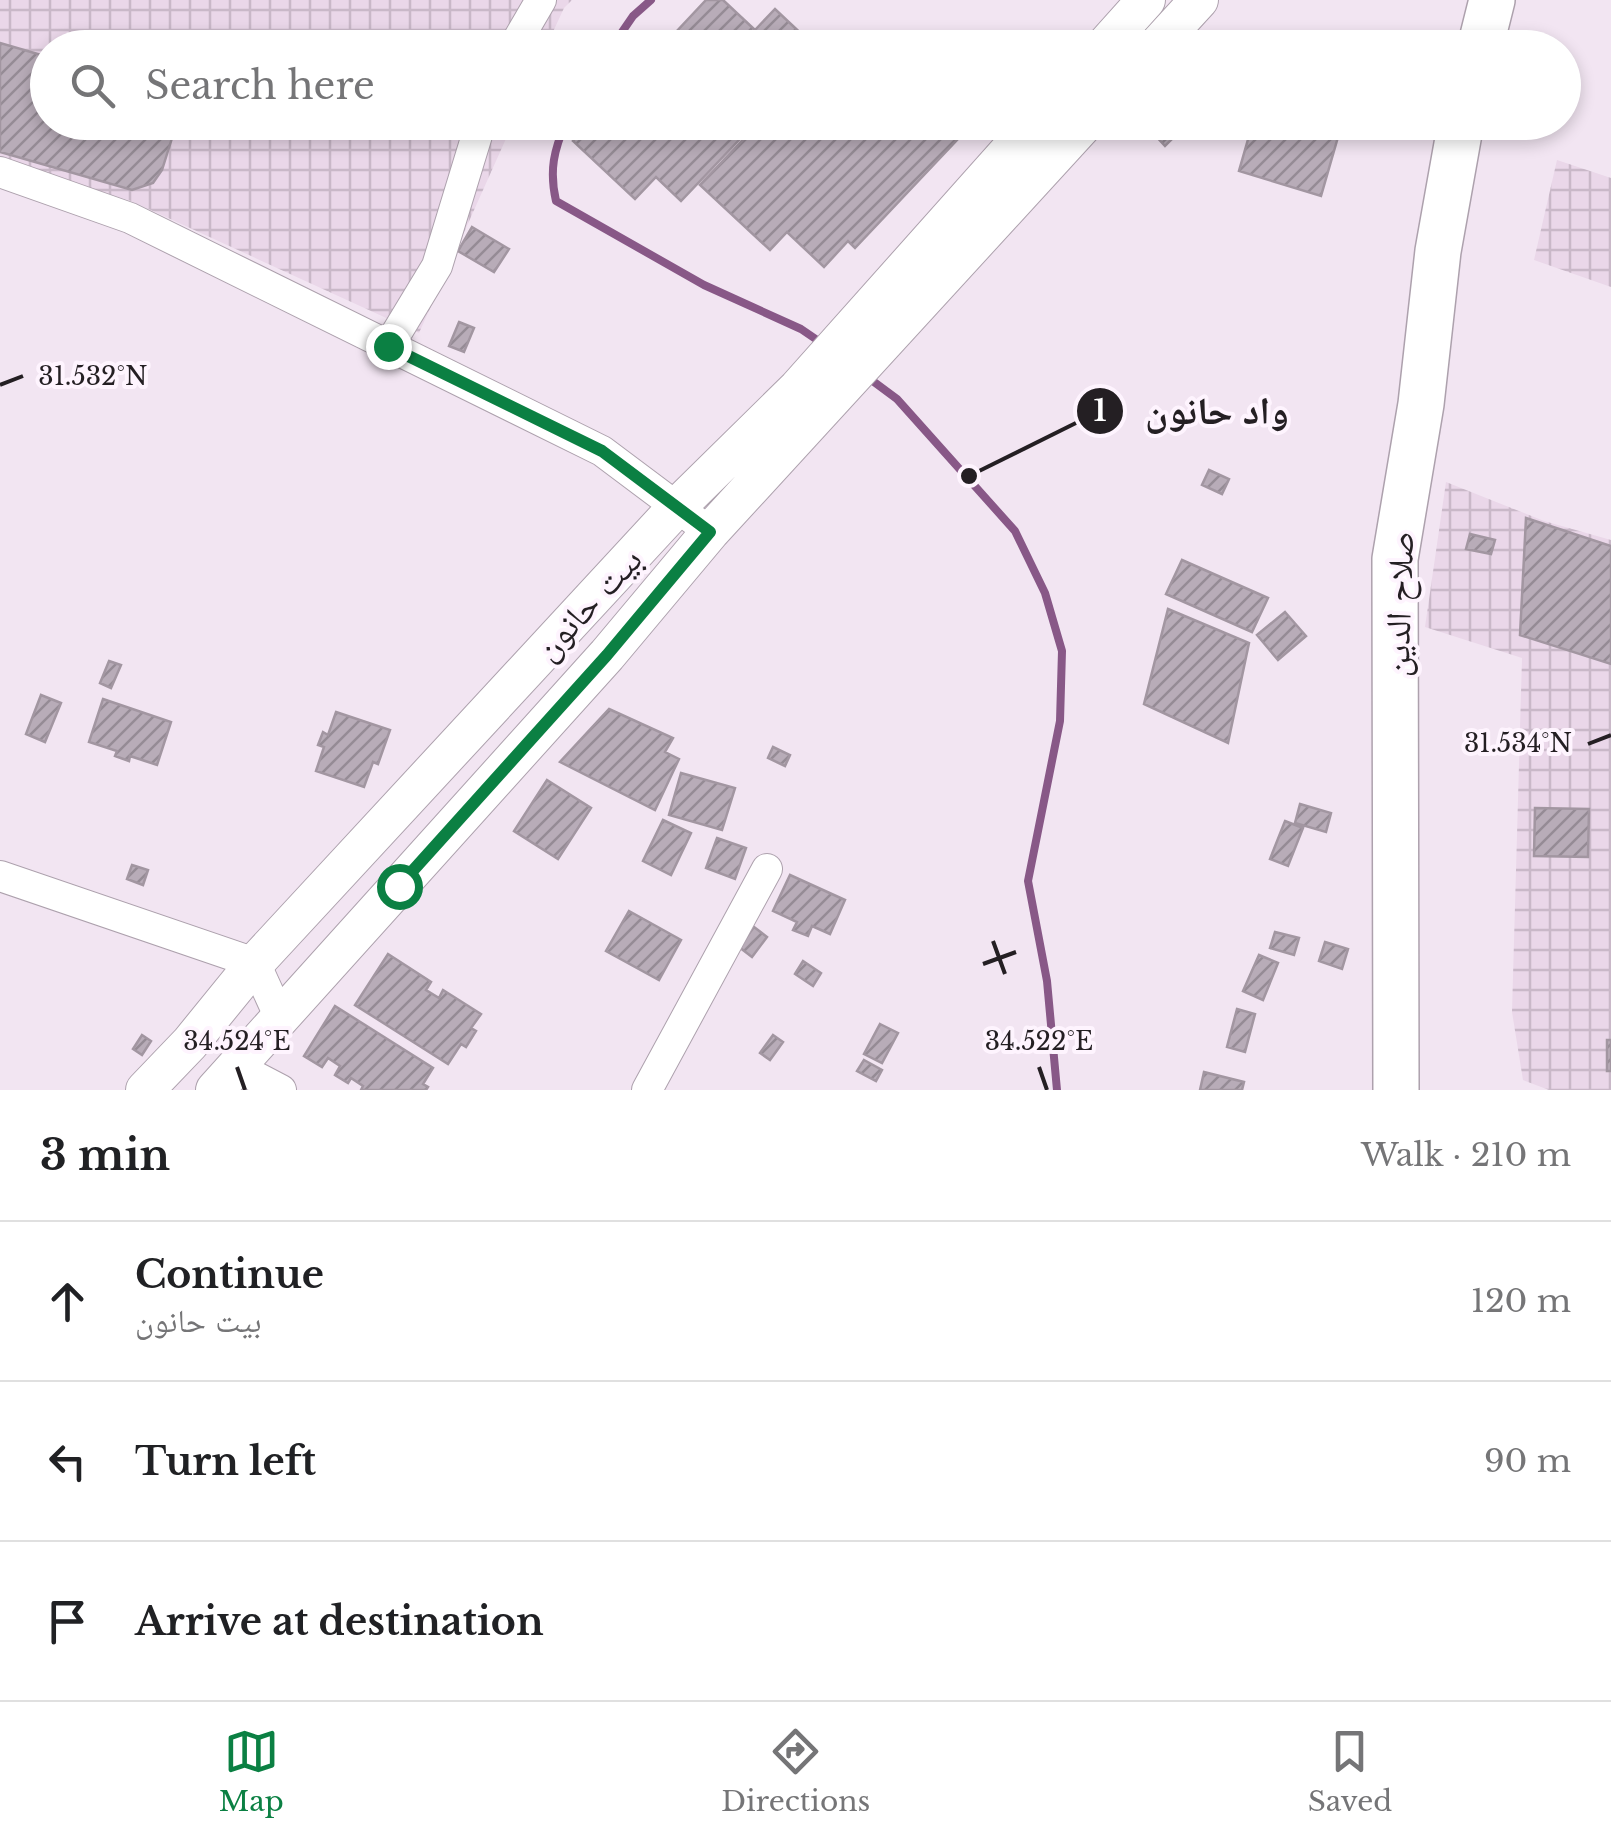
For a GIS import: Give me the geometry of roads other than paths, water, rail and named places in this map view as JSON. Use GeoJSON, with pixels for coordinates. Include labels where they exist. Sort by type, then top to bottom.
{"type":"FeatureCollection","features":[{"type":"Feature","properties":{"kind":"highway"},"geometry":{"type":"LineString","coordinates":[[1484,30],[1492,0]]}},
{"type":"Feature","properties":{"kind":"highway","name":"صلاح الدين"},"geometry":{"type":"LineString","coordinates":[[1396,1090],[1395,559],[1421,404],[1438,251],[1458,140]]}},
{"type":"Feature","properties":{"kind":"main road"},"geometry":{"type":"LineString","coordinates":[[1119,30],[1146,0]]}},
{"type":"Feature","properties":{"kind":"main road"},"geometry":{"type":"LineString","coordinates":[[1172,30],[1199,0]]}},
{"type":"Feature","properties":{"kind":"main road","name":"بيت حانون"},"geometry":{"type":"LineString","coordinates":[[226,1078],[607,655],[710,532],[811,398],[867,309],[1020,140]]}},
{"type":"Feature","properties":{"kind":"main road","name":"بيت حانون"},"geometry":{"type":"LineString","coordinates":[[145,1090],[254,963],[677,507],[908,317],[1070,140]]}},
{"type":"Feature","properties":{"kind":"street"},"geometry":{"type":"LineString","coordinates":[[524,30],[541,0]]}},
{"type":"Feature","properties":{"kind":"street"},"geometry":{"type":"LineString","coordinates":[[388,346],[437,266],[476,140]]}},
{"type":"Feature","properties":{"kind":"street"},"geometry":{"type":"LineString","coordinates":[[0,172],[130,218],[602,451],[710,532]]}},
{"type":"Feature","properties":{"kind":"street"},"geometry":{"type":"LineString","coordinates":[[647,1090],[767,869]]}},
{"type":"Feature","properties":{"kind":"street"},"geometry":{"type":"LineString","coordinates":[[0,876],[254,963],[280,1018]]}},
{"type":"Feature","properties":{"kind":"street"},"geometry":{"type":"LineString","coordinates":[[226,1078],[281,1090]]}},
{"type":"Feature","properties":{"kind":"waterway"},"geometry":{"type":"LineString","coordinates":[[623,30],[651,0]]}},
{"type":"Feature","properties":{"kind":"waterway"},"geometry":{"type":"LineString","coordinates":[[559,140],[553,180],[556,201],[704,285],[801,329],[823,344]]}},
{"type":"Feature","properties":{"kind":"waterway"},"geometry":{"type":"LineString","coordinates":[[866,376],[897,399],[1015,531],[1045,593],[1062,651],[1060,721],[1028,881],[1047,981],[1057,1090]]}},
{"type":"Feature","properties":{"kind":"place","name":"واد حانون"},"geometry":{"type":"Point","coordinates":[969,476]}}]}
